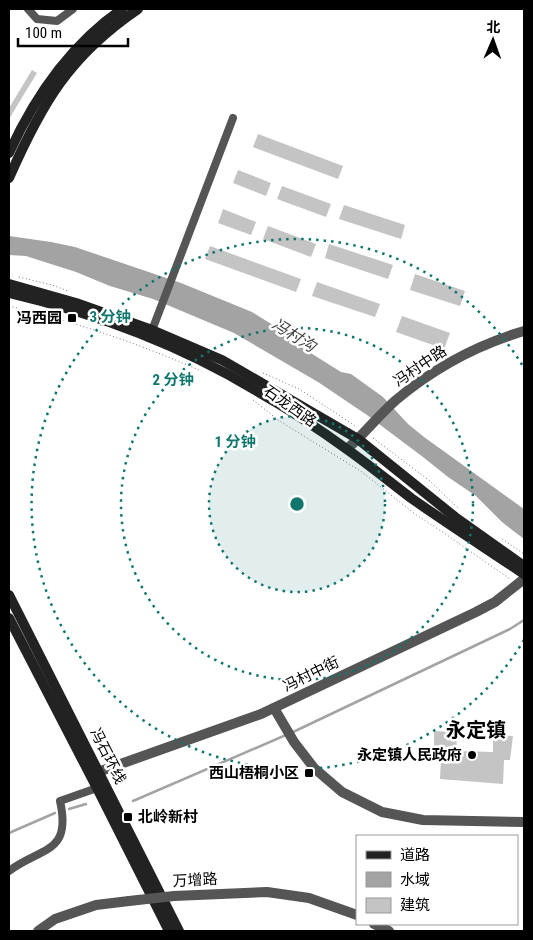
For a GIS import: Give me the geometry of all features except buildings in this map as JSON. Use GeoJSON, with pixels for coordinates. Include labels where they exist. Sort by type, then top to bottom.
{"type":"FeatureCollection","features":[{"type":"Feature","properties":{"kind":"main road"},"geometry":{"type":"LineString","coordinates":[[9,153],[39,96],[57,70],[84,40],[122,9]]}},
{"type":"Feature","properties":{"kind":"main road"},"geometry":{"type":"LineString","coordinates":[[9,178],[33,126],[67,71],[99,39],[138,9]]}},
{"type":"Feature","properties":{"kind":"main road","name":"石龙西路"},"geometry":{"type":"LineString","coordinates":[[9,284],[76,304],[150,334],[222,360],[358,439],[455,518],[524,566]]}},
{"type":"Feature","properties":{"kind":"main road","name":"石龙西路"},"geometry":{"type":"LineString","coordinates":[[9,293],[73,310],[150,334],[254,388],[347,449],[412,498],[524,574]]}},
{"type":"Feature","properties":{"kind":"main road","name":"冯石环线"},"geometry":{"type":"LineString","coordinates":[[9,595],[179,931]]}},
{"type":"Feature","properties":{"kind":"main road","name":"冯石环线"},"geometry":{"type":"LineString","coordinates":[[9,618],[169,931]]}},
{"type":"Feature","properties":{"kind":"street"},"geometry":{"type":"LineString","coordinates":[[28,9],[37,19],[57,21],[73,9]]}},
{"type":"Feature","properties":{"kind":"street"},"geometry":{"type":"LineString","coordinates":[[150,334],[233,118]]}},
{"type":"Feature","properties":{"kind":"street","name":"冯村中路"},"geometry":{"type":"LineString","coordinates":[[347,449],[394,402],[425,377],[468,352],[500,338],[524,331]]}},
{"type":"Feature","properties":{"kind":"street","name":"冯村中街"},"geometry":{"type":"LineString","coordinates":[[98,772],[274,708],[476,612],[495,602],[521,582]]}},
{"type":"Feature","properties":{"kind":"street"},"geometry":{"type":"LineString","coordinates":[[274,708],[294,742],[314,768],[342,792],[382,812],[423,820],[524,822]]}},
{"type":"Feature","properties":{"kind":"street"},"geometry":{"type":"LineString","coordinates":[[9,871],[18,864],[49,850],[59,838],[64,818],[60,801],[97,788]]}},
{"type":"Feature","properties":{"kind":"street","name":"万增路"},"geometry":{"type":"LineString","coordinates":[[38,931],[54,919],[96,905],[174,896],[267,892],[309,898],[356,915]]}},
{"type":"Feature","properties":{"kind":"street"},"geometry":{"type":"LineString","coordinates":[[376,925],[389,931]]}},
{"type":"Feature","properties":{"kind":"path"},"geometry":{"type":"LineString","coordinates":[[9,306],[61,318],[130,341],[206,373]]}},
{"type":"Feature","properties":{"kind":"path","name":"石龙西路"},"geometry":{"type":"LineString","coordinates":[[252,398],[278,420],[362,472],[415,514],[521,582]]}},
{"type":"Feature","properties":{"kind":"water"},"geometry":{"type":"Polygon","coordinates":[[[9,236],[75,247],[181,283],[252,312],[289,335],[290,340],[341,372],[351,374],[383,397],[408,424],[424,437],[524,509],[524,539],[502,522],[476,496],[367,415],[318,382],[234,333],[153,299],[26,256],[9,255],[9,236]]]}},
{"type":"Feature","properties":{"kind":"waterway"},"geometry":{"type":"LineString","coordinates":[[291,733],[510,629],[524,620]]}},
{"type":"Feature","properties":{"kind":"waterway"},"geometry":{"type":"LineString","coordinates":[[133,801],[286,735]]}},
{"type":"Feature","properties":{"kind":"waterway"},"geometry":{"type":"LineString","coordinates":[[69,809],[86,804]]}},
{"type":"Feature","properties":{"kind":"waterway"},"geometry":{"type":"LineString","coordinates":[[9,833],[55,813]]}},
{"type":"Feature","properties":{"kind":"place","name":"冯西园"},"geometry":{"type":"Point","coordinates":[72,318]}},
{"type":"Feature","properties":{"kind":"place","name":"永定镇人民政府"},"geometry":{"type":"Point","coordinates":[472,755]}},
{"type":"Feature","properties":{"kind":"place","name":"西山梧桐小区"},"geometry":{"type":"Point","coordinates":[309,773]}},
{"type":"Feature","properties":{"kind":"place","name":"北岭新村"},"geometry":{"type":"Point","coordinates":[128,817]}},
{"type":"Feature","properties":{"kind":"district","name":"永定镇"},"geometry":{"type":"Point","coordinates":[476,730]}},
{"type":"Feature","properties":{"kind":"water label","name":"冯村沟"},"geometry":{"type":"Point","coordinates":[294,335]}}]}
